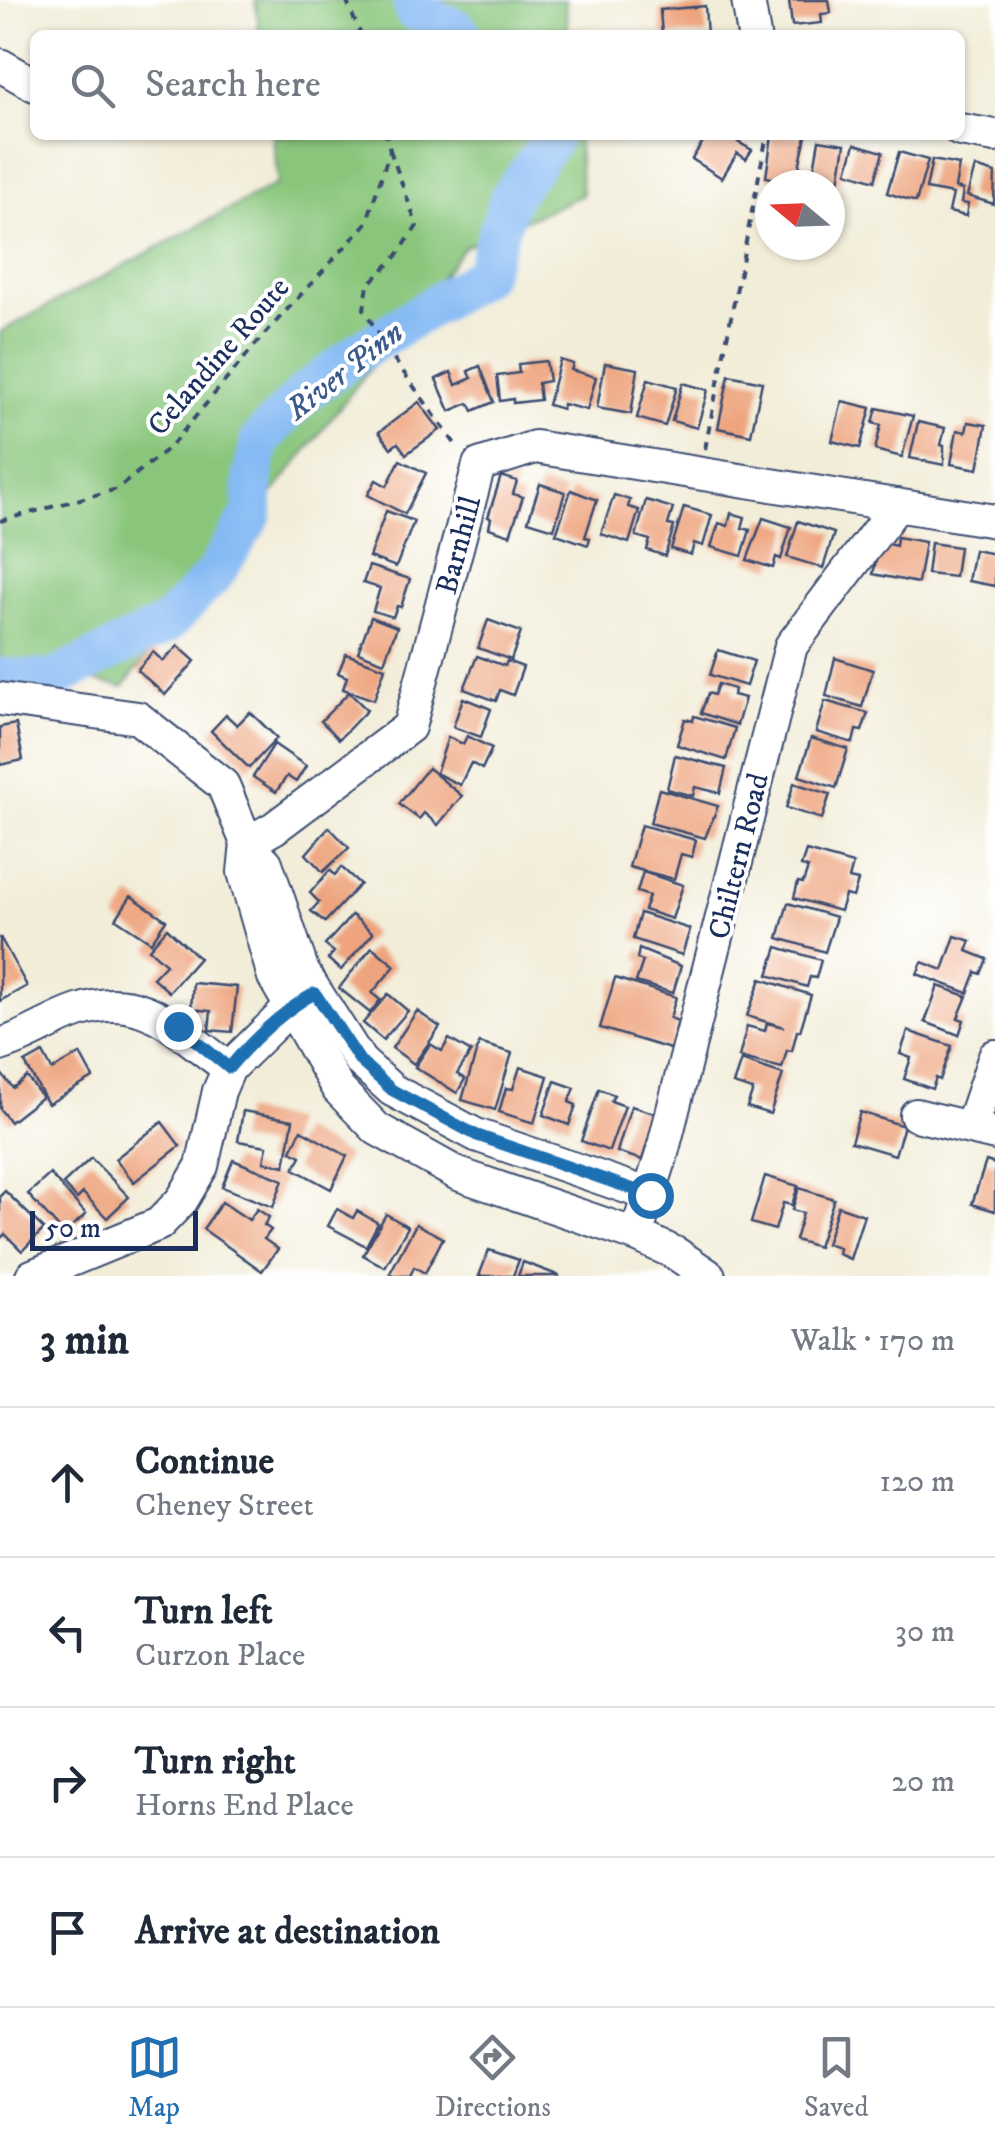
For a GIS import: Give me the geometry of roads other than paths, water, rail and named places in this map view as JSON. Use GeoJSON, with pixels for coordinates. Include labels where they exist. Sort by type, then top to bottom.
{"type":"FeatureCollection","features":[{"type":"Feature","properties":{"kind":"street"},"geometry":{"type":"LineString","coordinates":[[748,0],[753,30]]}},
{"type":"Feature","properties":{"kind":"street"},"geometry":{"type":"LineString","coordinates":[[0,65],[30,82]]}},
{"type":"Feature","properties":{"kind":"street"},"geometry":{"type":"LineString","coordinates":[[965,131],[995,136]]}},
{"type":"Feature","properties":{"kind":"street","name":"Barnhill"},"geometry":{"type":"LineString","coordinates":[[248,843],[274,828],[409,726],[479,465],[534,447],[995,521]]}},
{"type":"Feature","properties":{"kind":"street","name":"Chiltern Road"},"geometry":{"type":"LineString","coordinates":[[636,1235],[650,1195],[791,646],[898,504]]}},
{"type":"Feature","properties":{"kind":"street"},"geometry":{"type":"LineString","coordinates":[[0,699],[138,718],[224,785],[248,843],[266,863],[303,972],[303,1000],[338,1089],[376,1128],[458,1174],[636,1235],[675,1253],[703,1274]]}},
{"type":"Feature","properties":{"kind":"street"},"geometry":{"type":"LineString","coordinates":[[303,1000],[392,1090],[476,1135],[650,1195]]}},
{"type":"Feature","properties":{"kind":"street"},"geometry":{"type":"LineString","coordinates":[[32,1276],[128,1240],[159,1224],[182,1200],[202,1166],[219,1091],[229,1068],[247,1046],[303,1000]]}},
{"type":"Feature","properties":{"kind":"street"},"geometry":{"type":"LineString","coordinates":[[0,1044],[78,1011],[124,1005],[162,1016],[229,1068]]}},
{"type":"Feature","properties":{"kind":"street"},"geometry":{"type":"LineString","coordinates":[[916,1115],[983,1130],[995,1056]]}},
{"type":"Feature","properties":{"kind":"waterway","name":"River Pinn"},"geometry":{"type":"LineString","coordinates":[[412,0],[414,11],[458,30]]}},
{"type":"Feature","properties":{"kind":"waterway","name":"River Pinn"},"geometry":{"type":"LineString","coordinates":[[0,678],[52,680],[167,624],[214,575],[253,513],[253,475],[260,440],[303,394],[363,349],[484,274],[510,197],[550,140]]}}]}
